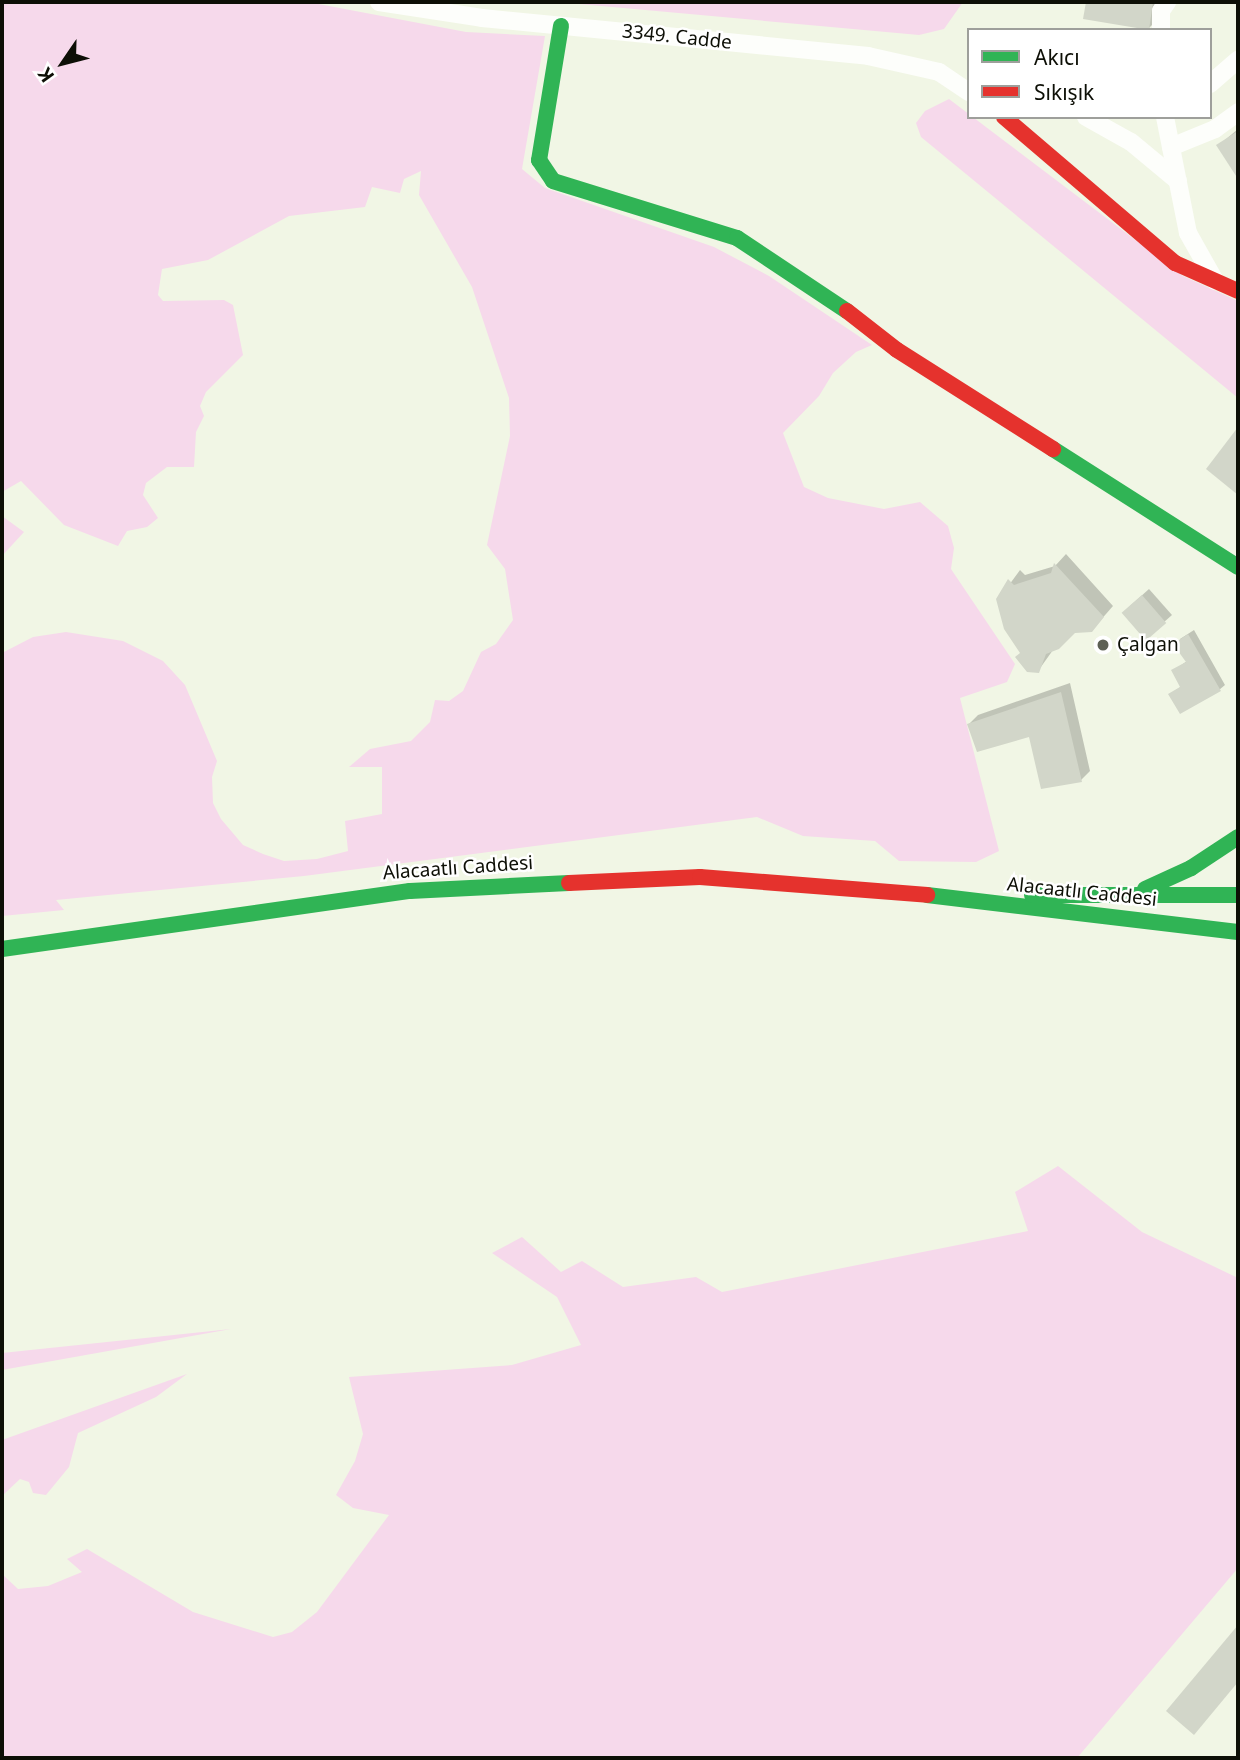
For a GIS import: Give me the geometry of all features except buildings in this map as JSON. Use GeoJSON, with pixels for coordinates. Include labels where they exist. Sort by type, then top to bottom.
{"type":"FeatureCollection","features":[{"type":"Feature","properties":{"kind":"main road"},"geometry":{"type":"LineString","coordinates":[[561,26],[539,160],[554,181],[737,238],[818,288],[897,349],[1238,567]]}},
{"type":"Feature","properties":{"kind":"main road"},"geometry":{"type":"LineString","coordinates":[[1006,119],[1175,263],[1238,291]]}},
{"type":"Feature","properties":{"kind":"main road"},"geometry":{"type":"LineString","coordinates":[[1135,894],[1191,868],[1238,836]]}},
{"type":"Feature","properties":{"kind":"main road","name":"Alacaatlı Caddesi"},"geometry":{"type":"LineString","coordinates":[[2,948],[410,891],[700,877],[921,894],[1238,932]]}},
{"type":"Feature","properties":{"kind":"main road","name":"Alacaatlı Caddesi"},"geometry":{"type":"LineString","coordinates":[[921,894],[1238,895]]}},
{"type":"Feature","properties":{"kind":"street","name":"3349. Cadde"},"geometry":{"type":"LineString","coordinates":[[379,2],[561,26],[868,57],[939,72],[967,91]]}},
{"type":"Feature","properties":{"kind":"street"},"geometry":{"type":"LineString","coordinates":[[1161,28],[1161,11],[1167,2]]}},
{"type":"Feature","properties":{"kind":"street"},"geometry":{"type":"LineString","coordinates":[[1212,82],[1238,60]]}},
{"type":"Feature","properties":{"kind":"street"},"geometry":{"type":"LineString","coordinates":[[939,72],[967,77]]}},
{"type":"Feature","properties":{"kind":"street"},"geometry":{"type":"LineString","coordinates":[[1171,147],[1215,129],[1238,113]]}},
{"type":"Feature","properties":{"kind":"street"},"geometry":{"type":"LineString","coordinates":[[1090,119],[1132,142],[1178,181]]}},
{"type":"Feature","properties":{"kind":"street"},"geometry":{"type":"LineString","coordinates":[[1167,119],[1188,233],[1215,281]]}},
{"type":"Feature","properties":{"kind":"shaded area"},"geometry":{"type":"Polygon","coordinates":[[[2,2],[308,2],[466,32],[545,36],[522,169],[545,188],[714,247],[769,276],[872,345],[856,352],[833,373],[819,396],[783,433],[804,487],[828,498],[884,509],[920,502],[948,526],[954,548],[951,569],[1015,664],[1007,682],[960,698],[999,851],[976,862],[899,861],[875,841],[803,836],[757,817],[304,876],[56,900],[64,910],[2,916],[2,653],[33,637],[66,632],[123,641],[163,661],[185,685],[217,761],[212,777],[213,803],[221,819],[243,845],[263,854],[284,861],[317,859],[348,851],[345,821],[382,814],[382,767],[349,767],[370,749],[411,741],[430,722],[435,700],[449,701],[463,691],[481,652],[496,644],[513,620],[505,569],[487,545],[510,436],[509,398],[472,287],[419,195],[421,171],[404,179],[400,193],[372,187],[365,207],[289,216],[208,260],[162,269],[158,295],[163,301],[224,300],[233,305],[243,355],[206,392],[200,406],[204,416],[196,432],[194,467],[167,467],[146,483],[143,495],[158,518],[147,527],[127,531],[118,546],[64,525],[21,481],[2,492],[2,2]]]}},
{"type":"Feature","properties":{"kind":"shaded area"},"geometry":{"type":"Polygon","coordinates":[[[557,2],[963,2],[944,29],[919,35],[557,2]]]}},
{"type":"Feature","properties":{"kind":"shaded area"},"geometry":{"type":"Polygon","coordinates":[[[949,99],[967,113],[967,119],[975,119],[1183,276],[1238,301],[1238,398],[921,137],[916,123],[925,111],[949,99]]]}},
{"type":"Feature","properties":{"kind":"shaded area"},"geometry":{"type":"Polygon","coordinates":[[[2,516],[24,532],[2,556],[2,516]]]}},
{"type":"Feature","properties":{"kind":"shaded area"},"geometry":{"type":"Polygon","coordinates":[[[1058,1166],[1142,1232],[1238,1278],[1238,1568],[1077,1758],[2,1758],[2,1574],[18,1589],[48,1586],[82,1572],[67,1559],[87,1549],[193,1612],[273,1637],[292,1632],[317,1612],[389,1515],[353,1508],[336,1495],[355,1461],[363,1434],[349,1377],[512,1365],[581,1345],[557,1297],[492,1253],[522,1237],[561,1272],[582,1261],[623,1287],[696,1277],[722,1292],[1028,1231],[1015,1192],[1058,1166]]]}},
{"type":"Feature","properties":{"kind":"shaded area"},"geometry":{"type":"Polygon","coordinates":[[[231,1329],[2,1370],[2,1353],[231,1329]]]}},
{"type":"Feature","properties":{"kind":"shaded area"},"geometry":{"type":"Polygon","coordinates":[[[187,1374],[156,1397],[78,1433],[69,1467],[46,1495],[33,1493],[29,1482],[20,1479],[2,1496],[2,1440],[187,1374]]]}},
{"type":"Feature","properties":{"kind":"traffic: fast"},"geometry":{"type":"LineString","coordinates":[[561,26],[539,160],[553,181],[737,238],[847,311]]}},
{"type":"Feature","properties":{"kind":"traffic: fast"},"geometry":{"type":"LineString","coordinates":[[1053,449],[1238,567]]}},
{"type":"Feature","properties":{"kind":"traffic: fast"},"geometry":{"type":"LineString","coordinates":[[1145,889],[1191,868],[1238,837]]}},
{"type":"Feature","properties":{"kind":"traffic: fast"},"geometry":{"type":"LineString","coordinates":[[2,949],[410,891],[569,883]]}},
{"type":"Feature","properties":{"kind":"traffic: fast"},"geometry":{"type":"LineString","coordinates":[[927,895],[1238,932]]}},
{"type":"Feature","properties":{"kind":"traffic: fast"},"geometry":{"type":"LineString","coordinates":[[1032,895],[1238,895]]}},
{"type":"Feature","properties":{"kind":"traffic: jam"},"geometry":{"type":"LineString","coordinates":[[1006,119],[1175,263],[1238,291]]}},
{"type":"Feature","properties":{"kind":"traffic: jam"},"geometry":{"type":"LineString","coordinates":[[847,311],[897,350],[1053,449]]}},
{"type":"Feature","properties":{"kind":"traffic: jam"},"geometry":{"type":"LineString","coordinates":[[569,883],[700,877],[927,895]]}},
{"type":"Feature","properties":{"kind":"place","name":"Çalgan"},"geometry":{"type":"Point","coordinates":[1103,645]}}]}
